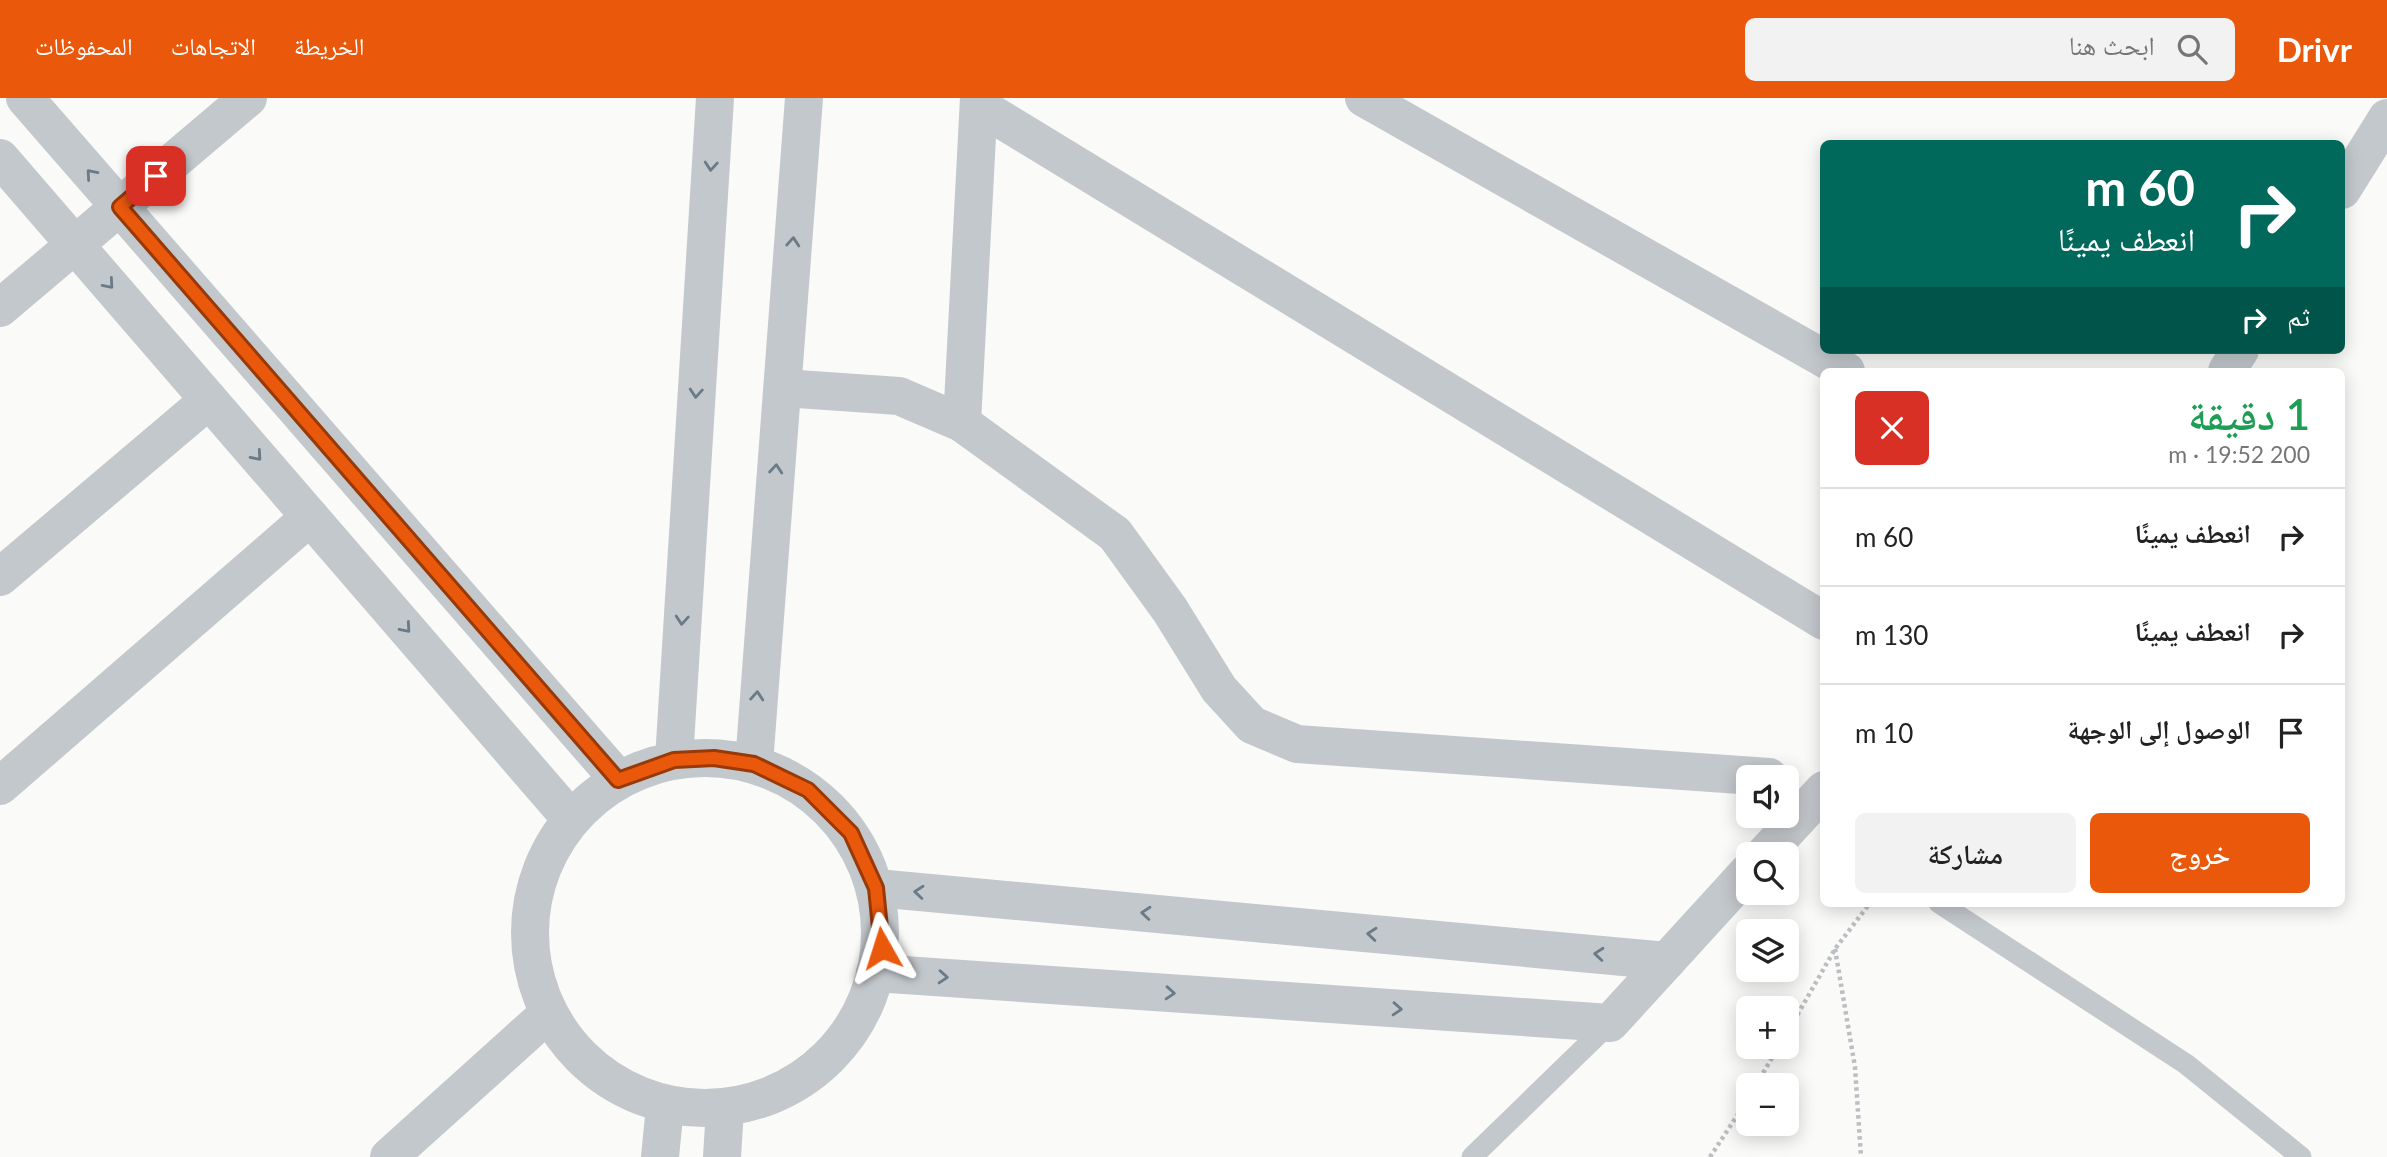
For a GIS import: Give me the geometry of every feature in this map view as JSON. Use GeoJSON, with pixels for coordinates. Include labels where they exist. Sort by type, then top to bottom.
{"type":"FeatureCollection","features":[{"type":"Feature","properties":{"kind":"street"},"geometry":{"type":"LineString","coordinates":[[25,98],[618,780]]}},
{"type":"Feature","properties":{"kind":"street"},"geometry":{"type":"LineString","coordinates":[[0,308],[248,98]]}},
{"type":"Feature","properties":{"kind":"street"},"geometry":{"type":"LineString","coordinates":[[674,760],[715,98]]}},
{"type":"Feature","properties":{"kind":"street"},"geometry":{"type":"LineString","coordinates":[[754,764],[804,98]]}},
{"type":"Feature","properties":{"kind":"street"},"geometry":{"type":"LineString","coordinates":[[1364,98],[1841,368]]}},
{"type":"Feature","properties":{"kind":"street"},"geometry":{"type":"LineString","coordinates":[[962,423],[979,102],[1820,619]]}},
{"type":"Feature","properties":{"kind":"street"},"geometry":{"type":"LineString","coordinates":[[2345,185],[2387,118]]}},
{"type":"Feature","properties":{"kind":"street"},"geometry":{"type":"LineString","coordinates":[[0,159],[571,819]]}},
{"type":"Feature","properties":{"kind":"street"},"geometry":{"type":"LineString","coordinates":[[783,388],[899,396],[962,423],[1115,534],[1170,610],[1219,689],[1252,725],[1297,744],[1736,775]]}},
{"type":"Feature","properties":{"kind":"street"},"geometry":{"type":"LineString","coordinates":[[0,577],[209,400]]}},
{"type":"Feature","properties":{"kind":"street"},"geometry":{"type":"LineString","coordinates":[[0,786],[310,517]]}},
{"type":"Feature","properties":{"kind":"street"},"geometry":{"type":"LineString","coordinates":[[714,758],[754,764],[808,790],[851,833],[876,888],[882,948],[866,1006],[832,1056],[784,1091],[725,1109],[665,1106],[610,1083],[565,1043],[549,1013],[537,989],[528,930],[540,870],[571,819],[593,797],[618,780],[674,760],[714,758]]}},
{"type":"Feature","properties":{"kind":"street"},"geometry":{"type":"LineString","coordinates":[[1799,779],[1820,781]]}},
{"type":"Feature","properties":{"kind":"street"},"geometry":{"type":"LineString","coordinates":[[1776,842],[1820,794]]}},
{"type":"Feature","properties":{"kind":"street"},"geometry":{"type":"LineString","coordinates":[[875,972],[1610,1023],[1736,885]]}},
{"type":"Feature","properties":{"kind":"street"},"geometry":{"type":"LineString","coordinates":[[876,888],[1667,961]]}},
{"type":"Feature","properties":{"kind":"street"},"geometry":{"type":"LineString","coordinates":[[389,1157],[549,1013]]}},
{"type":"Feature","properties":{"kind":"street"},"geometry":{"type":"LineString","coordinates":[[660,1157],[665,1106]]}},
{"type":"Feature","properties":{"kind":"street"},"geometry":{"type":"LineString","coordinates":[[722,1157],[725,1109]]}},
{"type":"Feature","properties":{"kind":"lane"},"geometry":{"type":"LineString","coordinates":[[1945,907],[2186,1064],[2301,1157]]}},
{"type":"Feature","properties":{"kind":"lane"},"geometry":{"type":"LineString","coordinates":[[1472,1157],[1610,1023]]}},
{"type":"Feature","properties":{"kind":"path"},"geometry":{"type":"LineString","coordinates":[[1799,1012],[1835,949],[1867,907]]}},
{"type":"Feature","properties":{"kind":"path"},"geometry":{"type":"LineString","coordinates":[[1835,949],[1855,1068],[1861,1157]]}},
{"type":"Feature","properties":{"kind":"path"},"geometry":{"type":"LineString","coordinates":[[1710,1157],[1736,1117]]}},
{"type":"Feature","properties":{"kind":"route"},"geometry":{"type":"LineString","coordinates":[[156,176],[120,207],[618,780],[674,760],[714,758],[754,764],[808,790],[851,833],[876,888],[882,948]]}}]}
